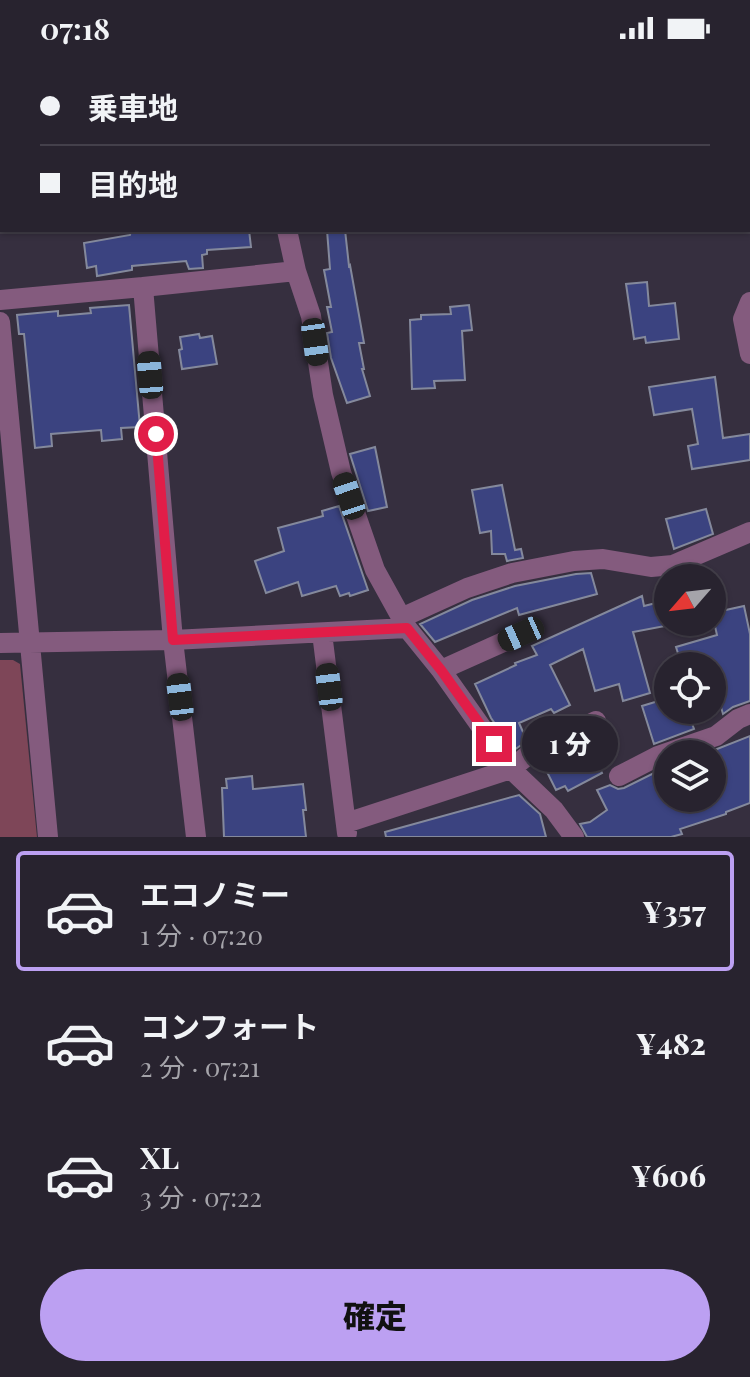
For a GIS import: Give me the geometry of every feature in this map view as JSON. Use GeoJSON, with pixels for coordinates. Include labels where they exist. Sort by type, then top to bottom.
{"type":"FeatureCollection","features":[{"type":"Feature","properties":{"kind":"street"},"geometry":{"type":"LineString","coordinates":[[287,232],[311,316],[323,395],[341,472],[375,570],[404,623],[511,769],[554,810],[574,837]]}},
{"type":"Feature","properties":{"kind":"street"},"geometry":{"type":"LineString","coordinates":[[0,300],[296,271]]}},
{"type":"Feature","properties":{"kind":"street"},"geometry":{"type":"LineString","coordinates":[[143,287],[173,640],[196,837]]}},
{"type":"Feature","properties":{"kind":"street"},"geometry":{"type":"LineString","coordinates":[[750,302],[743,319],[750,354]]}},
{"type":"Feature","properties":{"kind":"street"},"geometry":{"type":"LineString","coordinates":[[0,322],[48,837]]}},
{"type":"Feature","properties":{"kind":"street"},"geometry":{"type":"LineString","coordinates":[[0,643],[322,633],[404,623],[467,588],[512,573],[574,561],[603,559],[651,567],[673,565],[750,532]]}},
{"type":"Feature","properties":{"kind":"street"},"geometry":{"type":"LineString","coordinates":[[322,633],[347,830],[511,769],[528,755],[596,721]]}},
{"type":"Feature","properties":{"kind":"street"},"geometry":{"type":"LineString","coordinates":[[441,670],[521,634]]}},
{"type":"Feature","properties":{"kind":"street"},"geometry":{"type":"LineString","coordinates":[[619,776],[658,756],[716,736],[750,714]]}},
{"type":"Feature","properties":{"kind":"shaded area"},"geometry":{"type":"Polygon","coordinates":[[[0,660],[13,660],[20,664],[37,837],[0,837],[0,660]]]}},
{"type":"Feature","properties":{"kind":"building"},"geometry":{"type":"Polygon","coordinates":[[[131,232],[249,232],[251,247],[207,250],[207,254],[202,255],[203,268],[189,269],[186,261],[132,266],[132,270],[97,276],[96,266],[87,268],[84,243],[130,235],[131,232]]]}},
{"type":"Feature","properties":{"kind":"building"},"geometry":{"type":"Polygon","coordinates":[[[327,232],[345,232],[364,343],[359,343],[362,369],[370,396],[347,403],[331,358],[327,333],[332,332],[327,307],[331,307],[324,270],[330,269],[327,232]]]}},
{"type":"Feature","properties":{"kind":"building"},"geometry":{"type":"Polygon","coordinates":[[[647,282],[649,306],[675,303],[679,339],[646,343],[645,337],[634,339],[626,284],[647,282]]]}},
{"type":"Feature","properties":{"kind":"building"},"geometry":{"type":"Polygon","coordinates":[[[129,305],[140,427],[121,428],[122,439],[102,441],[101,430],[51,434],[52,446],[35,448],[24,334],[19,334],[17,315],[58,311],[58,316],[91,313],[90,308],[129,305]]]}},
{"type":"Feature","properties":{"kind":"building"},"geometry":{"type":"Polygon","coordinates":[[[469,305],[472,330],[462,331],[465,380],[434,381],[435,388],[412,389],[410,320],[421,319],[421,315],[451,314],[450,307],[469,305]]]}},
{"type":"Feature","properties":{"kind":"building"},"geometry":{"type":"Polygon","coordinates":[[[199,334],[200,338],[212,336],[217,364],[182,369],[180,337],[199,334]]]}},
{"type":"Feature","properties":{"kind":"building"},"geometry":{"type":"Polygon","coordinates":[[[715,377],[723,438],[750,434],[750,460],[692,469],[688,446],[698,444],[692,409],[654,415],[649,387],[715,377]]]}},
{"type":"Feature","properties":{"kind":"building"},"geometry":{"type":"Polygon","coordinates":[[[375,447],[387,507],[368,511],[350,454],[375,447]]]}},
{"type":"Feature","properties":{"kind":"building"},"geometry":{"type":"Polygon","coordinates":[[[502,485],[515,550],[521,549],[523,558],[507,561],[505,554],[492,554],[491,531],[480,533],[472,490],[502,485]]]}},
{"type":"Feature","properties":{"kind":"building"},"geometry":{"type":"Polygon","coordinates":[[[339,506],[368,590],[340,596],[336,586],[302,596],[298,582],[266,593],[255,561],[284,551],[278,528],[323,516],[322,511],[339,506]]]}},
{"type":"Feature","properties":{"kind":"building"},"geometry":{"type":"Polygon","coordinates":[[[706,509],[713,534],[674,549],[666,519],[706,509]]]}},
{"type":"Feature","properties":{"kind":"building"},"geometry":{"type":"Polygon","coordinates":[[[591,573],[597,594],[519,615],[517,608],[435,642],[420,624],[472,600],[515,586],[591,573]]]}},
{"type":"Feature","properties":{"kind":"building"},"geometry":{"type":"Polygon","coordinates":[[[642,596],[644,606],[654,604],[654,628],[633,632],[650,693],[623,701],[619,684],[595,691],[583,649],[550,665],[570,705],[554,713],[551,709],[519,723],[527,741],[514,750],[505,731],[501,732],[491,718],[475,684],[537,655],[532,646],[642,596]]]}},
{"type":"Feature","properties":{"kind":"building"},"geometry":{"type":"Polygon","coordinates":[[[744,606],[750,634],[750,701],[726,712],[726,652],[678,652],[676,647],[714,636],[726,636],[726,610],[744,606]]]}},
{"type":"Feature","properties":{"kind":"building"},"geometry":{"type":"Polygon","coordinates":[[[654,702],[654,724],[692,724],[694,729],[665,740],[654,740],[654,744],[642,706],[654,702]]]}},
{"type":"Feature","properties":{"kind":"building"},"geometry":{"type":"Polygon","coordinates":[[[750,736],[750,803],[726,812],[726,745],[750,736]]]}},
{"type":"Feature","properties":{"kind":"building"},"geometry":{"type":"Polygon","coordinates":[[[591,750],[602,773],[568,791],[565,786],[556,790],[547,772],[591,750]]]}},
{"type":"Feature","properties":{"kind":"building"},"geometry":{"type":"Polygon","coordinates":[[[654,773],[654,812],[726,814],[680,829],[682,834],[671,837],[587,837],[580,824],[590,822],[607,810],[597,790],[610,785],[624,788],[654,773]]]}},
{"type":"Feature","properties":{"kind":"building"},"geometry":{"type":"Polygon","coordinates":[[[252,776],[253,789],[303,784],[306,837],[224,837],[222,788],[227,788],[226,779],[252,776]]]}},
{"type":"Feature","properties":{"kind":"building"},"geometry":{"type":"Polygon","coordinates":[[[519,795],[540,814],[546,837],[386,837],[385,832],[519,795]]]}},
{"type":"Feature","properties":{"kind":"route"},"geometry":{"type":"LineString","coordinates":[[156,434],[173,640],[407,628],[494,744]]}}]}
